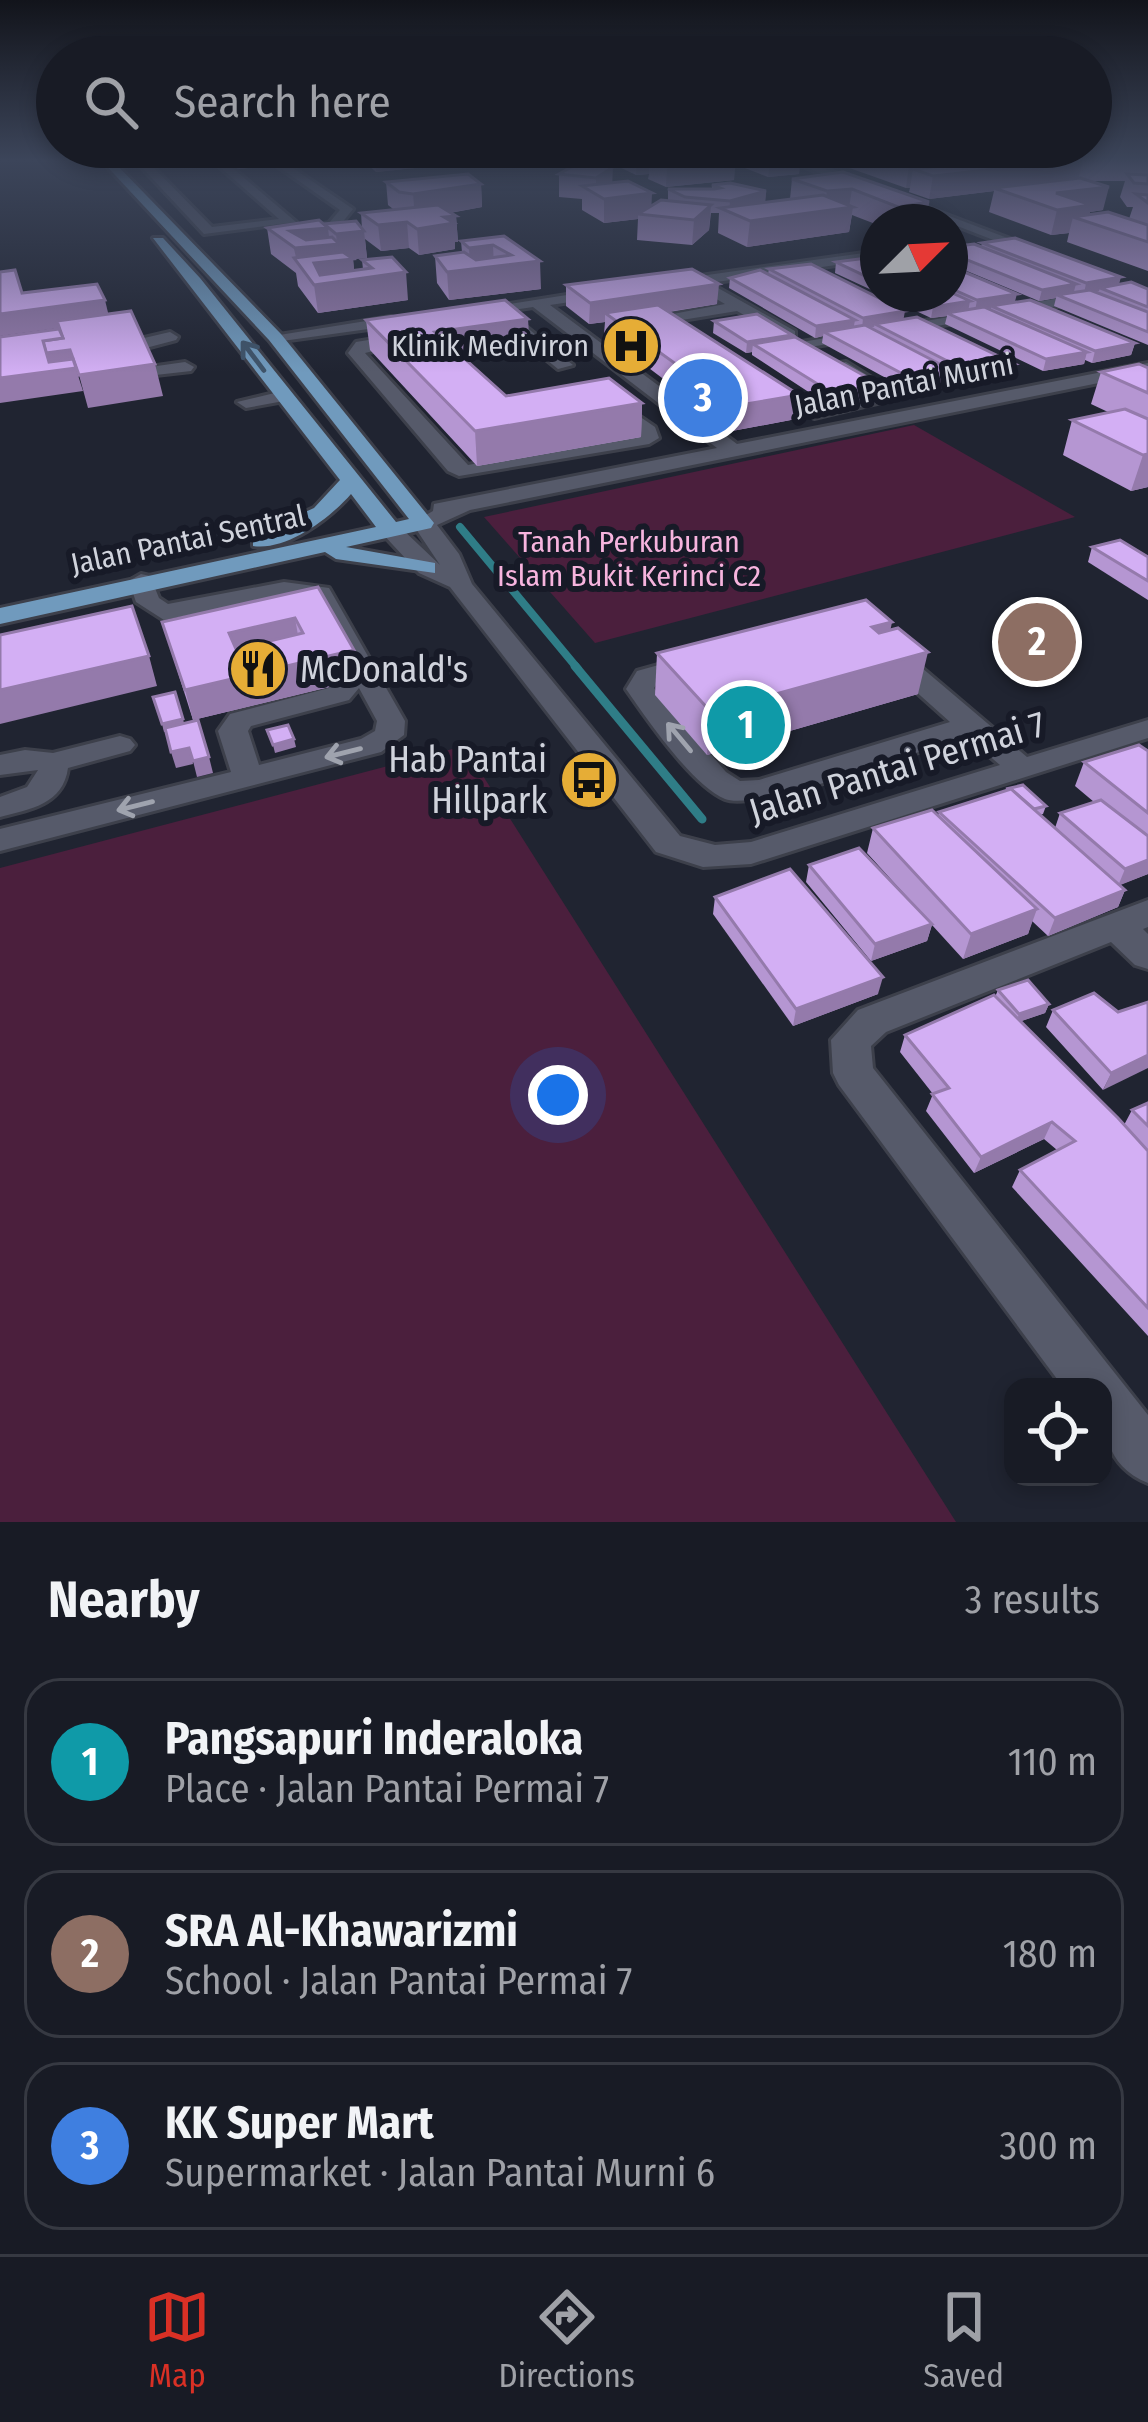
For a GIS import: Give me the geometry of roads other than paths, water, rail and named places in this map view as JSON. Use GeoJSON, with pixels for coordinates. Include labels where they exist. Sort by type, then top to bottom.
{"type":"FeatureCollection","features":[{"type":"Feature","properties":{"kind":"main road"},"geometry":{"type":"LineString","coordinates":[[149,231],[195,280],[386,525],[418,518],[275,337],[183,231]]}},
{"type":"Feature","properties":{"kind":"main road"},"geometry":{"type":"LineString","coordinates":[[261,541],[322,513],[351,481]]}},
{"type":"Feature","properties":{"kind":"main road","name":"Jalan Pantai Sentral"},"geometry":{"type":"LineString","coordinates":[[0,596],[261,541],[386,525]]}},
{"type":"Feature","properties":{"kind":"main road","name":"Jalan Pantai Sentral"},"geometry":{"type":"LineString","coordinates":[[0,616],[141,581],[307,548],[386,525]]}},
{"type":"Feature","properties":{"kind":"main road"},"geometry":{"type":"LineString","coordinates":[[307,548],[427,568]]}},
{"type":"Feature","properties":{"kind":"street"},"geometry":{"type":"LineString","coordinates":[[230,245],[312,231]]}},
{"type":"Feature","properties":{"kind":"street"},"geometry":{"type":"LineString","coordinates":[[981,231],[1058,260]]}},
{"type":"Feature","properties":{"kind":"street"},"geometry":{"type":"LineString","coordinates":[[968,242],[999,238]]}},
{"type":"Feature","properties":{"kind":"street"},"geometry":{"type":"LineString","coordinates":[[650,287],[860,258]]}},
{"type":"Feature","properties":{"kind":"street"},"geometry":{"type":"LineString","coordinates":[[804,266],[831,279]]}},
{"type":"Feature","properties":{"kind":"street"},"geometry":{"type":"LineString","coordinates":[[695,281],[892,397],[814,412],[742,370]]}},
{"type":"Feature","properties":{"kind":"street"},"geometry":{"type":"LineString","coordinates":[[991,289],[1072,324]]}},
{"type":"Feature","properties":{"kind":"street"},"geometry":{"type":"LineString","coordinates":[[565,365],[515,327],[471,321],[537,303],[628,290]]}},
{"type":"Feature","properties":{"kind":"street"},"geometry":{"type":"LineString","coordinates":[[805,344],[1116,293]]}},
{"type":"Feature","properties":{"kind":"street"},"geometry":{"type":"LineString","coordinates":[[537,303],[734,451]]}},
{"type":"Feature","properties":{"kind":"street"},"geometry":{"type":"LineString","coordinates":[[619,325],[740,306]]}},
{"type":"Feature","properties":{"kind":"street"},"geometry":{"type":"LineString","coordinates":[[897,312],[956,341]]}},
{"type":"Feature","properties":{"kind":"street"},"geometry":{"type":"LineString","coordinates":[[275,337],[418,318]]}},
{"type":"Feature","properties":{"kind":"street"},"geometry":{"type":"LineString","coordinates":[[662,318],[682,331]]}},
{"type":"Feature","properties":{"kind":"street"},"geometry":{"type":"LineString","coordinates":[[575,332],[597,328]]}},
{"type":"Feature","properties":{"kind":"street"},"geometry":{"type":"LineString","coordinates":[[433,335],[356,351],[455,467],[466,472],[649,437],[648,431],[588,383]]}},
{"type":"Feature","properties":{"kind":"street"},"geometry":{"type":"LineString","coordinates":[[170,337],[133,346],[144,373],[185,367]]}},
{"type":"Feature","properties":{"kind":"street","name":"Jalan Pantai Murni"},"geometry":{"type":"LineString","coordinates":[[418,518],[1148,368]]}},
{"type":"Feature","properties":{"kind":"street"},"geometry":{"type":"LineString","coordinates":[[246,402],[283,396]]}},
{"type":"Feature","properties":{"kind":"street"},"geometry":{"type":"LineString","coordinates":[[418,518],[447,554],[461,586]]}},
{"type":"Feature","properties":{"kind":"street"},"geometry":{"type":"LineString","coordinates":[[386,525],[427,568],[461,586]]}},
{"type":"Feature","properties":{"kind":"street"},"geometry":{"type":"LineString","coordinates":[[0,840],[370,746],[389,735],[391,721],[320,593],[284,589],[180,611],[154,610],[141,581]]}},
{"type":"Feature","properties":{"kind":"street","name":"Jalan Pantai Permai 7"},"geometry":{"type":"LineString","coordinates":[[461,586],[668,844],[685,853],[720,858],[763,850],[1148,729]]}},
{"type":"Feature","properties":{"kind":"street"},"geometry":{"type":"LineString","coordinates":[[211,604],[225,608],[299,597],[310,614]]}},
{"type":"Feature","properties":{"kind":"street"},"geometry":{"type":"LineString","coordinates":[[868,635],[1022,769]]}},
{"type":"Feature","properties":{"kind":"street"},"geometry":{"type":"LineString","coordinates":[[721,656],[656,673],[640,689],[715,779],[734,790],[760,790],[974,724]]}},
{"type":"Feature","properties":{"kind":"street"},"geometry":{"type":"LineString","coordinates":[[248,777],[233,731],[240,720],[339,694],[346,686]]}},
{"type":"Feature","properties":{"kind":"street"},"geometry":{"type":"LineString","coordinates":[[0,765],[25,759],[53,762],[120,746]]}},
{"type":"Feature","properties":{"kind":"street"},"geometry":{"type":"LineString","coordinates":[[0,807],[46,789],[53,781],[53,762]]}},
{"type":"Feature","properties":{"kind":"street"},"geometry":{"type":"LineString","coordinates":[[1087,1378],[853,1073],[851,1040],[872,1022],[1132,919],[1148,955]]}},
{"type":"Feature","properties":{"kind":"street"},"geometry":{"type":"LineString","coordinates":[[1112,1410],[1148,1457]]}},
{"type":"Feature","properties":{"kind":"waterway"},"geometry":{"type":"LineString","coordinates":[[460,527],[578,669]]}},
{"type":"Feature","properties":{"kind":"waterway"},"geometry":{"type":"LineString","coordinates":[[575,666],[702,819]]}},
{"type":"Feature","properties":{"kind":"place","name":"Klinik Mediviron"},"geometry":{"type":"Point","coordinates":[631,346]}},
{"type":"Feature","properties":{"kind":"place","name":"KK Super Mart"},"geometry":{"type":"Point","coordinates":[703,398]}},
{"type":"Feature","properties":{"kind":"place","name":"SRA Al-Khawarizmi"},"geometry":{"type":"Point","coordinates":[1037,642]}},
{"type":"Feature","properties":{"kind":"place","name":"McDonald's"},"geometry":{"type":"Point","coordinates":[258,669]}},
{"type":"Feature","properties":{"kind":"place","name":"Pangsapuri Inderaloka"},"geometry":{"type":"Point","coordinates":[746,725]}},
{"type":"Feature","properties":{"kind":"place","name":"Hab Pantai Hillpark"},"geometry":{"type":"Point","coordinates":[589,780]}},
{"type":"Feature","properties":{"kind":"park label","name":"Tanah Perkuburan Islam Bukit Kerinci C2"},"geometry":{"type":"Point","coordinates":[629,559]}}]}
